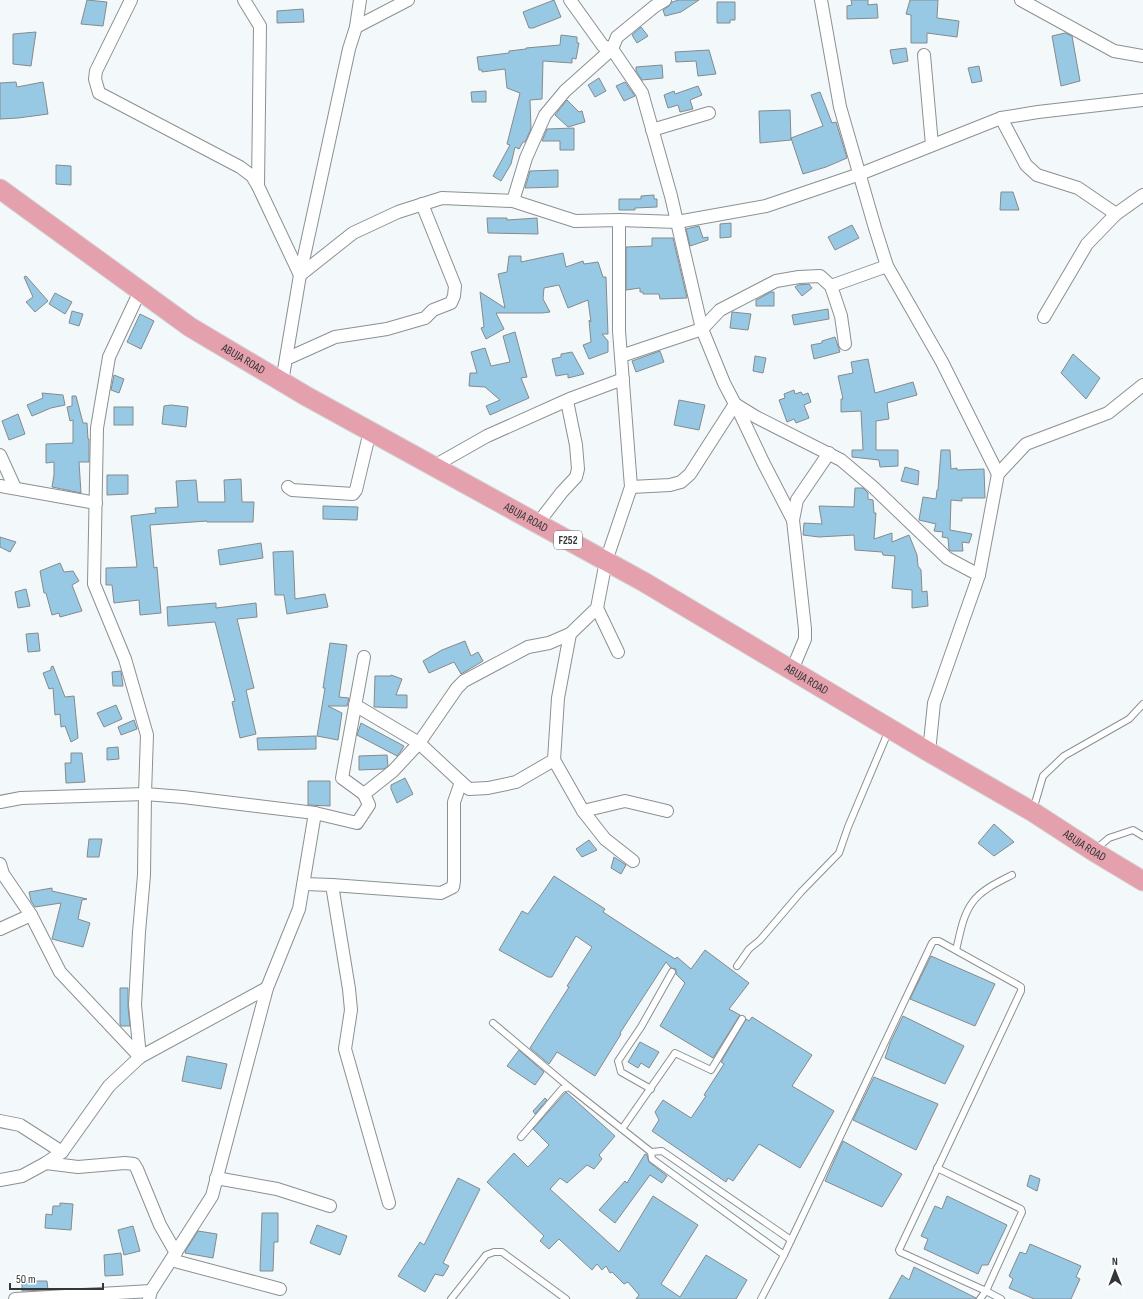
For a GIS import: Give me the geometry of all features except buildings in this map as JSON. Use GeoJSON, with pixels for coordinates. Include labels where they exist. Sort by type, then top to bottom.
{"type":"FeatureCollection","features":[{"type":"Feature","properties":{"kind":"main road","name":"ABUJA ROAD"},"geometry":{"type":"LineString","coordinates":[[0,189],[190,327],[282,382],[606,561],[1033,812],[1143,881]]}},
{"type":"Feature","properties":{"kind":"street"},"geometry":{"type":"LineString","coordinates":[[131,0],[96,71],[95,79],[99,94],[240,167],[252,176],[300,275]]}},
{"type":"Feature","properties":{"kind":"street"},"geometry":{"type":"LineString","coordinates":[[244,0],[260,26],[258,186]]}},
{"type":"Feature","properties":{"kind":"street"},"geometry":{"type":"LineString","coordinates":[[282,382],[300,275],[349,49],[356,27],[360,0]]}},
{"type":"Feature","properties":{"kind":"street"},"geometry":{"type":"LineString","coordinates":[[356,27],[408,0]]}},
{"type":"Feature","properties":{"kind":"street"},"geometry":{"type":"LineString","coordinates":[[570,0],[603,46],[612,49],[642,93],[677,222],[702,329],[724,383],[763,462],[794,520]]}},
{"type":"Feature","properties":{"kind":"street"},"geometry":{"type":"LineString","coordinates":[[513,201],[526,158],[545,115],[565,90],[612,49],[617,37],[655,6],[665,0]]}},
{"type":"Feature","properties":{"kind":"street"},"geometry":{"type":"LineString","coordinates":[[821,0],[840,106],[887,266],[942,362],[998,474]]}},
{"type":"Feature","properties":{"kind":"street"},"geometry":{"type":"LineString","coordinates":[[1021,0],[1114,51],[1143,56]]}},
{"type":"Feature","properties":{"kind":"street"},"geometry":{"type":"LineString","coordinates":[[924,55],[932,145]]}},
{"type":"Feature","properties":{"kind":"street"},"geometry":{"type":"LineString","coordinates":[[300,275],[353,233],[398,212],[442,198],[513,201],[575,221],[619,220],[677,222],[766,206],[860,174],[1001,118],[1038,112],[1143,100]]}},
{"type":"Feature","properties":{"kind":"street"},"geometry":{"type":"LineString","coordinates":[[652,130],[709,113]]}},
{"type":"Feature","properties":{"kind":"street"},"geometry":{"type":"LineString","coordinates":[[1001,118],[1026,165],[1037,174],[1078,188],[1116,214]]}},
{"type":"Feature","properties":{"kind":"street"},"geometry":{"type":"LineString","coordinates":[[1044,317],[1087,244],[1116,214],[1143,195]]}},
{"type":"Feature","properties":{"kind":"street"},"geometry":{"type":"LineString","coordinates":[[286,359],[334,338],[387,329],[425,318],[433,310],[451,302],[454,296],[454,286],[422,204]]}},
{"type":"Feature","properties":{"kind":"street"},"geometry":{"type":"LineString","coordinates":[[364,794],[393,771],[419,743],[457,688],[464,681],[528,647],[549,643],[570,634],[597,608],[606,561],[631,487],[619,332],[619,220]]}},
{"type":"Feature","properties":{"kind":"street"},"geometry":{"type":"LineString","coordinates":[[831,286],[887,266]]}},
{"type":"Feature","properties":{"kind":"street"},"geometry":{"type":"LineString","coordinates":[[621,356],[702,329],[720,310],[776,281],[799,277],[820,276],[831,286],[841,316],[845,344]]}},
{"type":"Feature","properties":{"kind":"street"},"geometry":{"type":"LineString","coordinates":[[140,291],[109,357],[97,428],[94,584],[124,659],[147,735],[144,875],[139,932],[136,1005],[140,1057]]}},
{"type":"Feature","properties":{"kind":"street"},"geometry":{"type":"LineString","coordinates":[[434,466],[487,436],[567,400],[623,379]]}},
{"type":"Feature","properties":{"kind":"street"},"geometry":{"type":"LineString","coordinates":[[929,752],[934,703],[979,575],[998,474],[1026,444],[1108,413],[1143,384]]}},
{"type":"Feature","properties":{"kind":"street"},"geometry":{"type":"LineString","coordinates":[[538,523],[562,492],[576,477],[578,469],[576,445],[567,400]]}},
{"type":"Feature","properties":{"kind":"street"},"geometry":{"type":"LineString","coordinates":[[735,404],[756,417],[841,460],[873,487],[947,558],[979,575]]}},
{"type":"Feature","properties":{"kind":"street"},"geometry":{"type":"LineString","coordinates":[[631,487],[670,485],[681,482],[690,474],[735,404]]}},
{"type":"Feature","properties":{"kind":"street"},"geometry":{"type":"LineString","coordinates":[[288,487],[292,490],[353,494],[356,490],[370,431]]}},
{"type":"Feature","properties":{"kind":"street"},"geometry":{"type":"LineString","coordinates":[[792,670],[805,639],[794,520],[797,500],[828,453]]}},
{"type":"Feature","properties":{"kind":"street"},"geometry":{"type":"LineString","coordinates":[[0,455],[15,488]]}},
{"type":"Feature","properties":{"kind":"street"},"geometry":{"type":"LineString","coordinates":[[0,486],[96,503]]}},
{"type":"Feature","properties":{"kind":"street"},"geometry":{"type":"LineString","coordinates":[[597,608],[618,652]]}},
{"type":"Feature","properties":{"kind":"street"},"geometry":{"type":"LineString","coordinates":[[570,634],[558,698],[554,760],[583,811],[605,839],[633,861]]}},
{"type":"Feature","properties":{"kind":"street"},"geometry":{"type":"LineString","coordinates":[[0,802],[21,798],[145,794],[183,797],[315,813],[356,823],[369,805],[364,794],[342,778],[364,656]]}},
{"type":"Feature","properties":{"kind":"street"},"geometry":{"type":"LineString","coordinates":[[355,705],[419,743],[469,789],[488,788],[516,782],[554,760]]}},
{"type":"Feature","properties":{"kind":"street"},"geometry":{"type":"LineString","coordinates":[[304,884],[441,893],[453,887],[454,802],[461,782]]}},
{"type":"Feature","properties":{"kind":"street"},"geometry":{"type":"LineString","coordinates":[[583,811],[625,801],[667,811]]}},
{"type":"Feature","properties":{"kind":"street"},"geometry":{"type":"LineString","coordinates":[[15,1299],[150,1295],[212,1196],[266,988],[300,909],[315,813]]}},
{"type":"Feature","properties":{"kind":"street"},"geometry":{"type":"LineString","coordinates":[[0,864],[3,874],[31,915],[60,972],[140,1057]]}},
{"type":"Feature","properties":{"kind":"street"},"geometry":{"type":"LineString","coordinates":[[332,885],[351,1010],[345,1049],[389,1203]]}},
{"type":"Feature","properties":{"kind":"street"},"geometry":{"type":"LineString","coordinates":[[0,930],[31,915]]}},
{"type":"Feature","properties":{"kind":"street"},"geometry":{"type":"LineString","coordinates":[[0,1180],[22,1176],[46,1163],[62,1152],[109,1086],[140,1057],[266,988]]}},
{"type":"Feature","properties":{"kind":"street"},"geometry":{"type":"LineString","coordinates":[[0,1121],[20,1125],[62,1152]]}},
{"type":"Feature","properties":{"kind":"street"},"geometry":{"type":"LineString","coordinates":[[46,1163],[78,1166],[125,1163],[134,1164],[173,1257]]}},
{"type":"Feature","properties":{"kind":"street"},"geometry":{"type":"LineString","coordinates":[[216,1178],[277,1189],[330,1206]]}},
{"type":"Feature","properties":{"kind":"street"},"geometry":{"type":"LineString","coordinates":[[173,1257],[280,1289]]}},
{"type":"Feature","properties":{"kind":"lane"},"geometry":{"type":"LineString","coordinates":[[1033,812],[1043,776],[1064,756],[1129,719],[1143,704]]}},
{"type":"Feature","properties":{"kind":"lane"},"geometry":{"type":"LineString","coordinates":[[737,966],[749,949],[760,940],[801,892],[839,853],[848,827],[890,729]]}},
{"type":"Feature","properties":{"kind":"lane"},"geometry":{"type":"LineString","coordinates":[[1093,851],[1109,838],[1133,830],[1143,836]]}},
{"type":"Feature","properties":{"kind":"lane"},"geometry":{"type":"LineString","coordinates":[[956,950],[965,916],[972,903],[988,888],[1012,875]]}},
{"type":"Feature","properties":{"kind":"lane"},"geometry":{"type":"LineString","coordinates":[[761,1299],[784,1255],[934,941],[939,941],[1018,985],[1021,987],[1021,991],[899,1250],[900,1252],[1001,1299]]}},
{"type":"Feature","properties":{"kind":"lane"},"geometry":{"type":"LineString","coordinates":[[651,1089],[621,1072],[618,1061],[641,1027],[672,972]]}},
{"type":"Feature","properties":{"kind":"lane"},"geometry":{"type":"LineString","coordinates":[[622,1129],[675,1053],[711,1070],[742,1019]]}},
{"type":"Feature","properties":{"kind":"lane"},"geometry":{"type":"LineString","coordinates":[[493,1023],[569,1087],[651,1152],[652,1159],[784,1255]]}},
{"type":"Feature","properties":{"kind":"lane"},"geometry":{"type":"LineString","coordinates":[[521,1137],[562,1089],[569,1087]]}},
{"type":"Feature","properties":{"kind":"lane"},"geometry":{"type":"LineString","coordinates":[[651,1152],[662,1151],[791,1240]]}},
{"type":"Feature","properties":{"kind":"lane"},"geometry":{"type":"LineString","coordinates":[[937,1168],[1021,1209],[1022,1212],[986,1291],[980,1299]]}},
{"type":"Feature","properties":{"kind":"lane"},"geometry":{"type":"LineString","coordinates":[[452,1299],[486,1255],[494,1252],[502,1252],[566,1299]]}}]}
